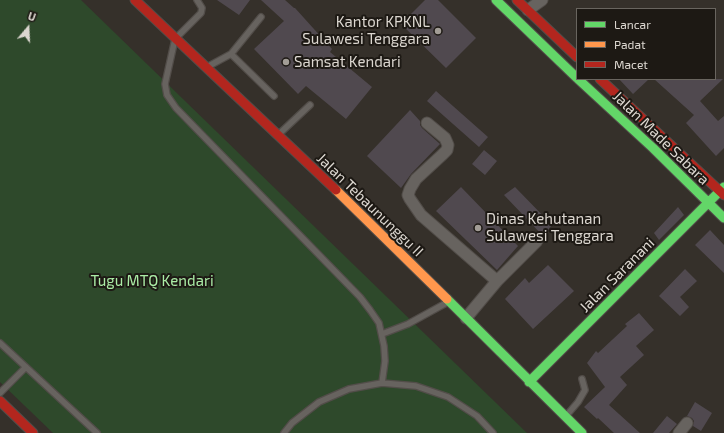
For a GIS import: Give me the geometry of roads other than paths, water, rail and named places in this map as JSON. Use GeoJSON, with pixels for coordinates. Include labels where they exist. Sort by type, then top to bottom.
{"type":"FeatureCollection","features":[{"type":"Feature","properties":{"kind":"street","name":"Jalan Tebaununggu II"},"geometry":{"type":"LineString","coordinates":[[136,0],[175,39],[340,193],[582,433]]}},
{"type":"Feature","properties":{"kind":"street","name":"Jalan Made Sabara"},"geometry":{"type":"LineString","coordinates":[[496,0],[576,76]]}},
{"type":"Feature","properties":{"kind":"street"},"geometry":{"type":"LineString","coordinates":[[517,0],[576,56]]}},
{"type":"Feature","properties":{"kind":"street"},"geometry":{"type":"LineString","coordinates":[[528,10],[542,0]]}},
{"type":"Feature","properties":{"kind":"street","name":"Jalan Made Sabara"},"geometry":{"type":"LineString","coordinates":[[580,80],[653,148],[724,218]]}},
{"type":"Feature","properties":{"kind":"street","name":"Jalan Made Sabara"},"geometry":{"type":"LineString","coordinates":[[601,80],[723,191]]}},
{"type":"Feature","properties":{"kind":"street"},"geometry":{"type":"LineString","coordinates":[[427,123],[445,138],[448,145],[447,150],[416,179],[408,195],[421,215],[497,282]]}},
{"type":"Feature","properties":{"kind":"street","name":"Jalan Saranani"},"geometry":{"type":"LineString","coordinates":[[529,382],[708,203],[723,191]]}},
{"type":"Feature","properties":{"kind":"street"},"geometry":{"type":"LineString","coordinates":[[466,318],[497,282],[537,241]]}},
{"type":"Feature","properties":{"kind":"street"},"geometry":{"type":"LineString","coordinates":[[0,400],[33,433]]}},
{"type":"Feature","properties":{"kind":"street"},"geometry":{"type":"LineString","coordinates":[[679,433],[687,423]]}},
{"type":"Feature","properties":{"kind":"lane"},"geometry":{"type":"LineString","coordinates":[[197,0],[202,8],[201,13],[175,39],[166,89],[167,95],[176,108],[360,297],[379,323],[382,334],[385,361],[382,383]]}},
{"type":"Feature","properties":{"kind":"lane"},"geometry":{"type":"LineString","coordinates":[[206,67],[231,54],[261,17]]}},
{"type":"Feature","properties":{"kind":"lane"},"geometry":{"type":"LineString","coordinates":[[231,54],[274,96]]}},
{"type":"Feature","properties":{"kind":"lane"},"geometry":{"type":"LineString","coordinates":[[278,135],[310,105]]}},
{"type":"Feature","properties":{"kind":"lane"},"geometry":{"type":"LineString","coordinates":[[382,334],[408,324],[449,302]]}},
{"type":"Feature","properties":{"kind":"lane"},"geometry":{"type":"LineString","coordinates":[[0,343],[98,433]]}},
{"type":"Feature","properties":{"kind":"lane"},"geometry":{"type":"LineString","coordinates":[[0,400],[26,367]]}},
{"type":"Feature","properties":{"kind":"lane"},"geometry":{"type":"LineString","coordinates":[[566,416],[578,402],[585,390],[582,379]]}},
{"type":"Feature","properties":{"kind":"lane"},"geometry":{"type":"LineString","coordinates":[[284,433],[292,422],[319,402],[349,389],[382,383],[416,386],[448,397],[477,416],[493,433]]}},
{"type":"Feature","properties":{"kind":"place","name":"Kantor KPKNL Sulawesi Tenggara"},"geometry":{"type":"Point","coordinates":[438,31]}},
{"type":"Feature","properties":{"kind":"place","name":"Samsat Kendari"},"geometry":{"type":"Point","coordinates":[286,62]}},
{"type":"Feature","properties":{"kind":"place","name":"Dinas Kehutanan Sulawesi Tenggara"},"geometry":{"type":"Point","coordinates":[478,228]}},
{"type":"Feature","properties":{"kind":"park label","name":"Tugu MTQ Kendari"},"geometry":{"type":"Point","coordinates":[152,281]}}]}
